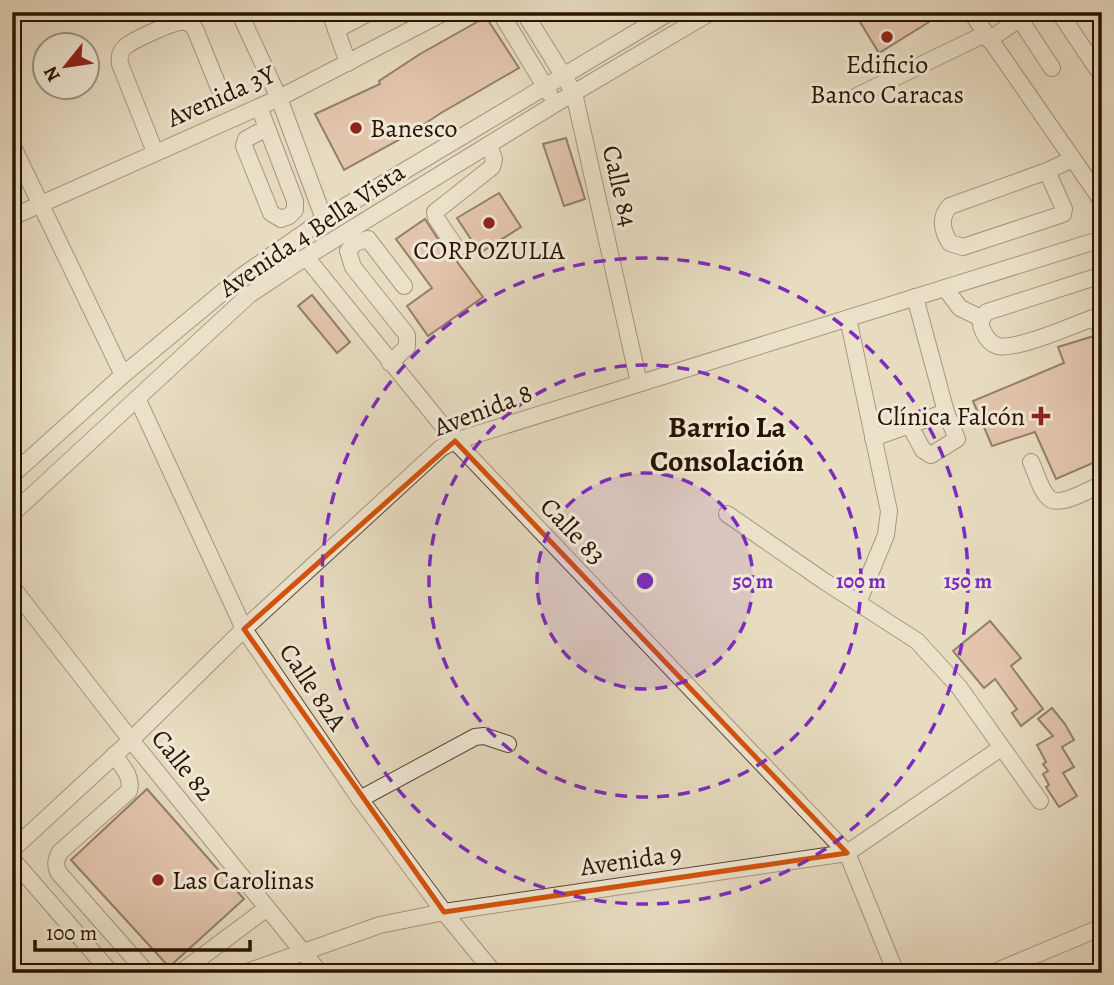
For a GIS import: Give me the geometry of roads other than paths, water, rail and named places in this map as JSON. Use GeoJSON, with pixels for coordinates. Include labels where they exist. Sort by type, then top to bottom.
{"type":"FeatureCollection","features":[{"type":"Feature","properties":{"kind":"street"},"geometry":{"type":"LineString","coordinates":[[239,12],[279,98],[324,219]]}},
{"type":"Feature","properties":{"kind":"street"},"geometry":{"type":"LineString","coordinates":[[330,12],[348,63]]}},
{"type":"Feature","properties":{"kind":"street"},"geometry":{"type":"LineString","coordinates":[[336,30],[370,12]]}},
{"type":"Feature","properties":{"kind":"street","name":"Avenida 3Y"},"geometry":{"type":"LineString","coordinates":[[12,217],[279,98],[445,12]]}},
{"type":"Feature","properties":{"kind":"street"},"geometry":{"type":"LineString","coordinates":[[500,12],[555,104]]}},
{"type":"Feature","properties":{"kind":"street","name":"Calle 84"},"geometry":{"type":"LineString","coordinates":[[524,12],[574,93],[639,383]]}},
{"type":"Feature","properties":{"kind":"street","name":"Avenida 4 Bella Vista"},"geometry":{"type":"LineString","coordinates":[[12,475],[123,375],[242,276],[324,219],[670,12]]}},
{"type":"Feature","properties":{"kind":"street","name":"Avenida 4 Bella Vista"},"geometry":{"type":"LineString","coordinates":[[12,514],[249,295],[555,104],[711,12]]}},
{"type":"Feature","properties":{"kind":"street"},"geometry":{"type":"LineString","coordinates":[[971,12],[1102,201]]}},
{"type":"Feature","properties":{"kind":"street"},"geometry":{"type":"LineString","coordinates":[[1059,12],[1098,70],[1102,71]]}},
{"type":"Feature","properties":{"kind":"street"},"geometry":{"type":"LineString","coordinates":[[857,96],[987,37],[1017,16],[1052,68]]}},
{"type":"Feature","properties":{"kind":"street"},"geometry":{"type":"LineString","coordinates":[[155,152],[120,64],[119,57],[123,48],[131,42],[180,22],[189,23],[195,29],[219,88]]}},
{"type":"Feature","properties":{"kind":"street"},"geometry":{"type":"LineString","coordinates":[[259,107],[267,128],[296,205],[289,216],[281,219],[271,214],[244,146],[246,139],[267,128]]}},
{"type":"Feature","properties":{"kind":"street"},"geometry":{"type":"LineString","coordinates":[[12,145],[123,375]]}},
{"type":"Feature","properties":{"kind":"street"},"geometry":{"type":"LineString","coordinates":[[457,249],[436,218],[435,212],[492,167],[494,159],[489,145]]}},
{"type":"Feature","properties":{"kind":"street"},"geometry":{"type":"LineString","coordinates":[[1047,171],[1064,209],[1063,214],[963,247],[950,243],[943,215],[950,206],[1073,159]]}},
{"type":"Feature","properties":{"kind":"street"},"geometry":{"type":"LineString","coordinates":[[390,363],[407,347],[407,335],[353,267],[348,251],[355,243],[368,239],[404,286]]}},
{"type":"Feature","properties":{"kind":"street","name":"Avenida 8"},"geometry":{"type":"LineString","coordinates":[[12,850],[131,740],[244,629],[441,448],[455,441],[1102,239]]}},
{"type":"Feature","properties":{"kind":"street","name":"Calle 83"},"geometry":{"type":"LineString","coordinates":[[306,257],[455,441],[847,853],[896,973]]}},
{"type":"Feature","properties":{"kind":"street"},"geometry":{"type":"LineString","coordinates":[[981,318],[991,310],[1102,275]]}},
{"type":"Feature","properties":{"kind":"street"},"geometry":{"type":"LineString","coordinates":[[945,288],[960,308],[981,318]]}},
{"type":"Feature","properties":{"kind":"street"},"geometry":{"type":"LineString","coordinates":[[910,426],[923,450],[932,455],[957,439],[946,412],[915,297]]}},
{"type":"Feature","properties":{"kind":"street"},"geometry":{"type":"LineString","coordinates":[[848,318],[889,511],[888,524],[858,603]]}},
{"type":"Feature","properties":{"kind":"street"},"geometry":{"type":"LineString","coordinates":[[981,318],[981,326],[988,340],[1004,346],[1099,320]]}},
{"type":"Feature","properties":{"kind":"street","name":"Calle 82A"},"geometry":{"type":"LineString","coordinates":[[138,400],[244,629],[360,799],[444,912],[494,973]]}},
{"type":"Feature","properties":{"kind":"street"},"geometry":{"type":"LineString","coordinates":[[873,438],[946,412]]}},
{"type":"Feature","properties":{"kind":"street"},"geometry":{"type":"LineString","coordinates":[[1031,462],[1046,494],[1054,501],[1063,501],[1102,484]]}},
{"type":"Feature","properties":{"kind":"street"},"geometry":{"type":"LineString","coordinates":[[727,514],[917,641],[960,687],[1040,801]]}},
{"type":"Feature","properties":{"kind":"street","name":"Calle 82"},"geometry":{"type":"LineString","coordinates":[[12,587],[131,740],[320,973]]}},
{"type":"Feature","properties":{"kind":"street"},"geometry":{"type":"LineString","coordinates":[[360,799],[475,737],[484,736],[508,744]]}},
{"type":"Feature","properties":{"kind":"street","name":"Avenida 9"},"geometry":{"type":"LineString","coordinates":[[244,973],[380,925],[444,912],[847,853],[1001,747]]}},
{"type":"Feature","properties":{"kind":"street"},"geometry":{"type":"LineString","coordinates":[[114,755],[128,776],[131,784],[129,791],[61,852],[56,859],[56,866],[58,872],[147,973]]}},
{"type":"Feature","properties":{"kind":"street"},"geometry":{"type":"LineString","coordinates":[[12,859],[111,973]]}},
{"type":"Feature","properties":{"kind":"street"},"geometry":{"type":"LineString","coordinates":[[180,973],[267,908]]}},
{"type":"Feature","properties":{"kind":"street"},"geometry":{"type":"LineString","coordinates":[[992,973],[1102,927]]}},
{"type":"Feature","properties":{"kind":"place","name":"Edificio Banco Caracas"},"geometry":{"type":"Point","coordinates":[887,37]}},
{"type":"Feature","properties":{"kind":"place","name":"Banesco"},"geometry":{"type":"Point","coordinates":[356,128]}},
{"type":"Feature","properties":{"kind":"place","name":"CORPOZULIA"},"geometry":{"type":"Point","coordinates":[489,223]}},
{"type":"Feature","properties":{"kind":"place","name":"Clínica Falcón"},"geometry":{"type":"Point","coordinates":[1041,416]}},
{"type":"Feature","properties":{"kind":"place","name":"Las Carolinas"},"geometry":{"type":"Point","coordinates":[158,880]}},
{"type":"Feature","properties":{"kind":"district","name":"Barrio La Consolación"},"geometry":{"type":"Point","coordinates":[727,444]}}]}
